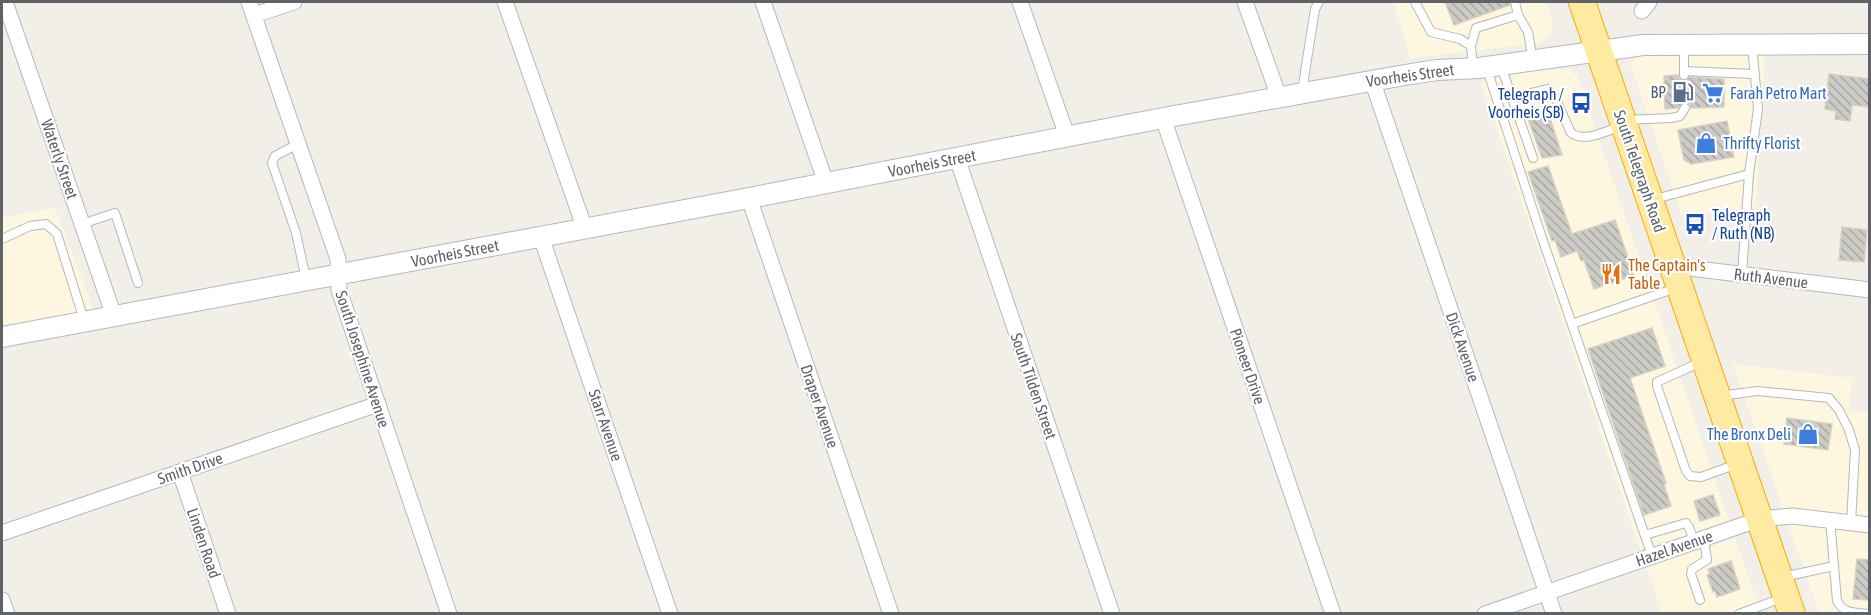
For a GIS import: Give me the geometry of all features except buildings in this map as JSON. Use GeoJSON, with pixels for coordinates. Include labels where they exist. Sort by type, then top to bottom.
{"type":"FeatureCollection","features":[{"type":"Feature","properties":{"kind":"highway","name":"South Telegraph Road"},"geometry":{"type":"LineString","coordinates":[[1582,2],[1786,596]]}},
{"type":"Feature","properties":{"kind":"street","name":"Waterly Street"},"geometry":{"type":"LineString","coordinates":[[4,2],[114,316]]}},
{"type":"Feature","properties":{"kind":"street"},"geometry":{"type":"LineString","coordinates":[[251,8],[294,2]]}},
{"type":"Feature","properties":{"kind":"street"},"geometry":{"type":"LineString","coordinates":[[505,2],[585,229]]}},
{"type":"Feature","properties":{"kind":"street"},"geometry":{"type":"LineString","coordinates":[[763,2],[826,183]]}},
{"type":"Feature","properties":{"kind":"street"},"geometry":{"type":"LineString","coordinates":[[1020,2],[1067,136]]}},
{"type":"Feature","properties":{"kind":"street"},"geometry":{"type":"LineString","coordinates":[[1245,2],[1280,97]]}},
{"type":"Feature","properties":{"kind":"street","name":"South Josephine Avenue"},"geometry":{"type":"LineString","coordinates":[[251,8],[338,260],[339,290],[449,614]]}},
{"type":"Feature","properties":{"kind":"street","name":"Voorheis Street"},"geometry":{"type":"LineString","coordinates":[[2,337],[1372,80],[1643,45],[1869,44]]}},
{"type":"Feature","properties":{"kind":"street","name":"Dick Avenue"},"geometry":{"type":"LineString","coordinates":[[1372,80],[1554,614]]}},
{"type":"Feature","properties":{"kind":"street","name":"Pioneer Drive"},"geometry":{"type":"LineString","coordinates":[[1163,118],[1333,614]]}},
{"type":"Feature","properties":{"kind":"street","name":"South Tilden Street"},"geometry":{"type":"LineString","coordinates":[[957,158],[1112,614]]}},
{"type":"Feature","properties":{"kind":"street","name":"Draper Avenue"},"geometry":{"type":"LineString","coordinates":[[749,198],[891,614]]}},
{"type":"Feature","properties":{"kind":"street","name":"Starr Avenue"},"geometry":{"type":"LineString","coordinates":[[541,237],[670,614]]}},
{"type":"Feature","properties":{"kind":"street","name":"Ruth Avenue"},"geometry":{"type":"LineString","coordinates":[[1676,276],[1742,274],[1869,290]]}},
{"type":"Feature","properties":{"kind":"street","name":"Smith Drive"},"geometry":{"type":"LineString","coordinates":[[2,533],[378,404]]}},
{"type":"Feature","properties":{"kind":"street","name":"Linden Road"},"geometry":{"type":"LineString","coordinates":[[180,472],[228,614]]}},
{"type":"Feature","properties":{"kind":"street","name":"Hazel Avenue"},"geometry":{"type":"LineString","coordinates":[[1485,614],[1760,519],[1792,516],[1869,525]]}},
{"type":"Feature","properties":{"kind":"street"},"geometry":{"type":"LineString","coordinates":[[2,600],[6,614]]}},
{"type":"Feature","properties":{"kind":"lane"},"geometry":{"type":"LineString","coordinates":[[1302,93],[1315,9],[1319,2]]}},
{"type":"Feature","properties":{"kind":"lane"},"geometry":{"type":"LineString","coordinates":[[1415,2],[1431,32],[1460,39],[1471,46],[1512,98],[1533,158]]}},
{"type":"Feature","properties":{"kind":"lane"},"geometry":{"type":"LineString","coordinates":[[1515,2],[1518,15],[1528,32],[1533,60]]}},
{"type":"Feature","properties":{"kind":"lane"},"geometry":{"type":"LineString","coordinates":[[1471,46],[1476,28],[1518,15]]}},
{"type":"Feature","properties":{"kind":"lane"},"geometry":{"type":"LineString","coordinates":[[1684,45],[1684,73],[1754,74]]}},
{"type":"Feature","properties":{"kind":"lane"},"geometry":{"type":"LineString","coordinates":[[1742,274],[1749,174],[1758,117],[1752,45]]}},
{"type":"Feature","properties":{"kind":"lane"},"geometry":{"type":"LineString","coordinates":[[1487,66],[1652,556]]}},
{"type":"Feature","properties":{"kind":"lane"},"geometry":{"type":"LineString","coordinates":[[1512,98],[1547,89],[1556,97],[1571,133],[1583,138],[1624,123],[1680,116],[1685,108]]}},
{"type":"Feature","properties":{"kind":"lane"},"geometry":{"type":"LineString","coordinates":[[298,144],[275,156],[272,163],[296,233],[306,281]]}},
{"type":"Feature","properties":{"kind":"lane"},"geometry":{"type":"LineString","coordinates":[[1651,201],[1749,174]]}},
{"type":"Feature","properties":{"kind":"lane"},"geometry":{"type":"LineString","coordinates":[[82,224],[115,213],[138,283]]}},
{"type":"Feature","properties":{"kind":"lane"},"geometry":{"type":"LineString","coordinates":[[2,239],[30,226],[46,224],[57,234],[85,322]]}},
{"type":"Feature","properties":{"kind":"lane"},"geometry":{"type":"LineString","coordinates":[[1572,324],[1676,276]]}},
{"type":"Feature","properties":{"kind":"lane"},"geometry":{"type":"LineString","coordinates":[[1705,361],[1657,382],[1686,471],[1689,476],[1701,477],[1740,463]]}},
{"type":"Feature","properties":{"kind":"lane"},"geometry":{"type":"LineString","coordinates":[[1718,397],[1757,391],[1829,398],[1839,410],[1855,450],[1851,523]]}},
{"type":"Feature","properties":{"kind":"lane"},"geometry":{"type":"LineString","coordinates":[[1830,520],[1837,601],[1846,611],[1868,614]]}},
{"type":"Feature","properties":{"kind":"lane"},"geometry":{"type":"LineString","coordinates":[[1645,535],[1686,523],[1689,526],[1699,540],[1707,560],[1692,569],[1690,574],[1700,600]]}},
{"type":"Feature","properties":{"kind":"lane"},"geometry":{"type":"LineString","coordinates":[[1739,614],[1786,596],[1834,566]]}},
{"type":"Feature","properties":{"kind":"shaded area"},"geometry":{"type":"Polygon","coordinates":[[[1394,2],[1547,2],[1552,21],[1551,33],[1541,43],[1410,58],[1394,2]]]}},
{"type":"Feature","properties":{"kind":"shaded area"},"geometry":{"type":"Polygon","coordinates":[[[1765,51],[1756,208],[1682,216],[1630,63],[1638,56],[1765,51]]]}},
{"type":"Feature","properties":{"kind":"shaded area"},"geometry":{"type":"Polygon","coordinates":[[[1567,69],[1577,75],[1729,521],[1640,549],[1481,82],[1534,70],[1567,69]]]}},
{"type":"Feature","properties":{"kind":"shaded area"},"geometry":{"type":"Polygon","coordinates":[[[55,208],[95,313],[2,328],[2,218],[55,208]]]}},
{"type":"Feature","properties":{"kind":"shaded area"},"geometry":{"type":"Polygon","coordinates":[[[1733,364],[1852,378],[1849,411],[1869,413],[1869,613],[1819,613],[1733,364]]]}},
{"type":"Feature","properties":{"kind":"shaded area"},"geometry":{"type":"Polygon","coordinates":[[[1735,538],[1761,613],[1662,613],[1647,568],[1735,538]]]}},
{"type":"Feature","properties":{"kind":"place","name":"BP"},"geometry":{"type":"Point","coordinates":[1683,92]}},
{"type":"Feature","properties":{"kind":"place","name":"Farah Petro Mart"},"geometry":{"type":"Point","coordinates":[1713,93]}},
{"type":"Feature","properties":{"kind":"place","name":"Telegraph / Voorheis (SB)"},"geometry":{"type":"Point","coordinates":[1581,103]}},
{"type":"Feature","properties":{"kind":"place","name":"Thrifty Florist"},"geometry":{"type":"Point","coordinates":[1706,143]}},
{"type":"Feature","properties":{"kind":"place","name":"Telegraph / Ruth (NB)"},"geometry":{"type":"Point","coordinates":[1695,224]}},
{"type":"Feature","properties":{"kind":"place","name":"The Captain's Table"},"geometry":{"type":"Point","coordinates":[1611,274]}},
{"type":"Feature","properties":{"kind":"place","name":"The Bronx Deli"},"geometry":{"type":"Point","coordinates":[1808,434]}}]}
